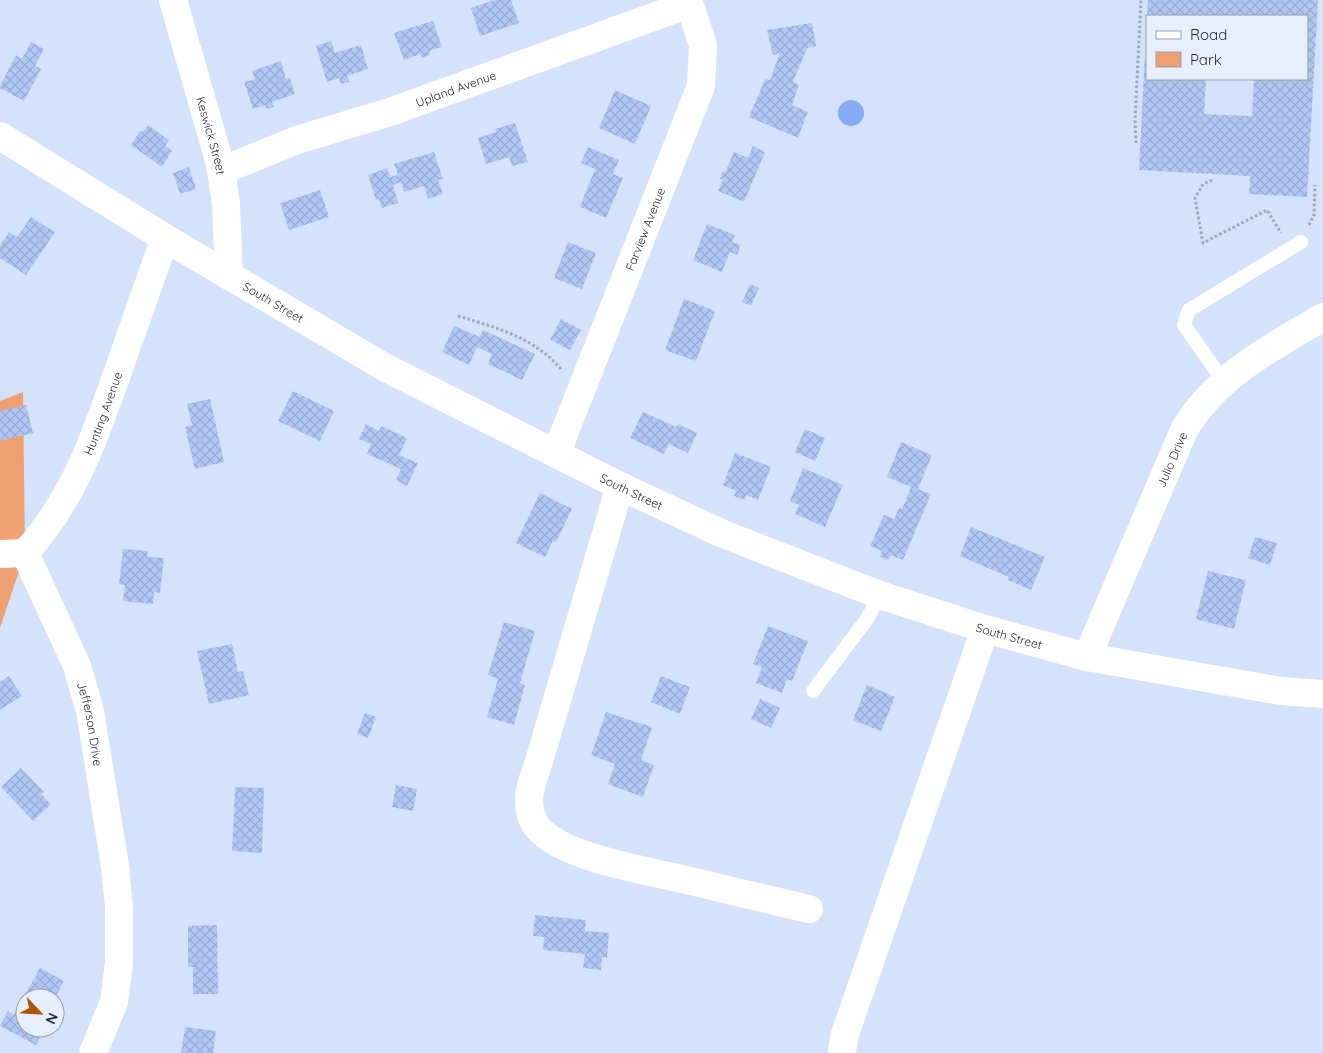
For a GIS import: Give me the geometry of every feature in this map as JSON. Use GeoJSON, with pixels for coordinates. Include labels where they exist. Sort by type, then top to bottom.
{"type":"FeatureCollection","features":[{"type":"Feature","properties":{"kind":"street","name":"Keswick Street"},"geometry":{"type":"LineString","coordinates":[[173,0],[221,171],[226,204],[229,276]]}},
{"type":"Feature","properties":{"kind":"street","name":"Upland Avenue"},"geometry":{"type":"LineString","coordinates":[[221,171],[298,140],[390,112],[689,2]]}},
{"type":"Feature","properties":{"kind":"street","name":"Farview Avenue"},"geometry":{"type":"LineString","coordinates":[[556,454],[700,91],[704,63],[703,45],[689,2]]}},
{"type":"Feature","properties":{"kind":"street","name":"South Street"},"geometry":{"type":"LineString","coordinates":[[0,136],[165,238],[386,368],[620,486],[723,534],[880,595],[985,629],[1087,656],[1281,690],[1323,694]]}},
{"type":"Feature","properties":{"kind":"street","name":"Hunting Avenue"},"geometry":{"type":"LineString","coordinates":[[12,553],[43,532],[66,496],[92,446],[165,238]]}},
{"type":"Feature","properties":{"kind":"street","name":"Julio Drive"},"geometry":{"type":"LineString","coordinates":[[1087,656],[1184,430],[1202,402],[1251,360],[1323,317]]}},
{"type":"Feature","properties":{"kind":"street"},"geometry":{"type":"LineString","coordinates":[[620,486],[537,768],[529,787],[530,810],[539,828],[557,843],[600,859],[809,909]]}},
{"type":"Feature","properties":{"kind":"street","name":"Jefferson Drive"},"geometry":{"type":"LineString","coordinates":[[12,553],[77,666],[90,712],[116,866],[119,907],[119,963],[114,1002],[93,1053]]}},
{"type":"Feature","properties":{"kind":"street"},"geometry":{"type":"LineString","coordinates":[[842,1053],[844,1037],[985,629]]}},
{"type":"Feature","properties":{"kind":"lane"},"geometry":{"type":"LineString","coordinates":[[1224,382],[1184,325],[1189,310],[1301,242]]}},
{"type":"Feature","properties":{"kind":"lane"},"geometry":{"type":"LineString","coordinates":[[814,691],[867,619],[880,595]]}},
{"type":"Feature","properties":{"kind":"path"},"geometry":{"type":"LineString","coordinates":[[1136,142],[1134,120],[1141,0]]}},
{"type":"Feature","properties":{"kind":"path"},"geometry":{"type":"LineString","coordinates":[[1212,180],[1203,184],[1195,198],[1203,243],[1268,210],[1274,220]]}},
{"type":"Feature","properties":{"kind":"path"},"geometry":{"type":"LineString","coordinates":[[1301,242],[1302,229],[1309,225],[1314,215],[1315,185]]}},
{"type":"Feature","properties":{"kind":"path"},"geometry":{"type":"LineString","coordinates":[[458,316],[527,340],[549,355],[561,369]]}},
{"type":"Feature","properties":{"kind":"green space"},"geometry":{"type":"Polygon","coordinates":[[[23,392],[25,553],[0,628],[0,401],[23,392]]]}},
{"type":"Feature","properties":{"kind":"water"},"geometry":{"type":"Polygon","coordinates":[[[851,100],[860,104],[864,113],[860,122],[851,126],[842,122],[838,113],[842,104],[851,100]]]}},
{"type":"Feature","properties":{"kind":"building"},"geometry":{"type":"Polygon","coordinates":[[[494,0],[511,0],[519,23],[480,36],[471,8],[494,0]]]}},
{"type":"Feature","properties":{"kind":"building"},"geometry":{"type":"Polygon","coordinates":[[[1148,0],[1318,0],[1307,197],[1249,194],[1250,176],[1139,170],[1145,54],[1146,80],[1206,80],[1204,114],[1252,116],[1254,80],[1308,80],[1308,15],[1147,15],[1148,0]]]}},
{"type":"Feature","properties":{"kind":"building"},"geometry":{"type":"Polygon","coordinates":[[[433,21],[442,47],[429,51],[430,55],[421,58],[420,54],[404,60],[394,33],[433,21]]]}},
{"type":"Feature","properties":{"kind":"building"},"geometry":{"type":"Polygon","coordinates":[[[812,23],[816,46],[807,48],[793,82],[799,85],[792,105],[808,112],[798,138],[749,117],[765,79],[770,80],[780,53],[773,55],[767,30],[812,23]]]}},
{"type":"Feature","properties":{"kind":"building"},"geometry":{"type":"Polygon","coordinates":[[[331,41],[335,53],[361,45],[368,69],[347,76],[349,82],[341,84],[339,78],[327,82],[316,46],[331,41]]]}},
{"type":"Feature","properties":{"kind":"building"},"geometry":{"type":"Polygon","coordinates":[[[31,42],[44,49],[35,66],[41,69],[24,101],[0,88],[0,86],[16,55],[22,59],[31,42]]]}},
{"type":"Feature","properties":{"kind":"building"},"geometry":{"type":"Polygon","coordinates":[[[281,61],[286,79],[290,78],[295,94],[272,102],[274,107],[267,109],[265,105],[253,109],[244,82],[255,79],[252,71],[281,61]]]}},
{"type":"Feature","properties":{"kind":"building"},"geometry":{"type":"Polygon","coordinates":[[[615,90],[651,106],[635,144],[599,128],[615,90]]]}},
{"type":"Feature","properties":{"kind":"building"},"geometry":{"type":"Polygon","coordinates":[[[515,123],[528,162],[512,166],[509,157],[486,164],[478,138],[496,132],[495,129],[515,123]]]}},
{"type":"Feature","properties":{"kind":"building"},"geometry":{"type":"Polygon","coordinates":[[[148,125],[169,140],[165,146],[172,151],[162,167],[131,145],[140,131],[143,132],[148,125]]]}},
{"type":"Feature","properties":{"kind":"building"},"geometry":{"type":"Polygon","coordinates":[[[753,146],[765,152],[744,202],[718,191],[723,180],[720,179],[722,172],[725,173],[734,152],[748,158],[753,146]]]}},
{"type":"Feature","properties":{"kind":"building"},"geometry":{"type":"Polygon","coordinates":[[[588,147],[619,160],[613,174],[623,178],[606,218],[580,207],[595,169],[581,163],[588,147]]]}},
{"type":"Feature","properties":{"kind":"building"},"geometry":{"type":"Polygon","coordinates":[[[434,152],[443,179],[438,180],[443,194],[428,199],[424,186],[404,192],[401,182],[393,185],[398,203],[382,208],[379,199],[376,200],[368,175],[387,168],[390,177],[398,175],[394,164],[434,152]]]}},
{"type":"Feature","properties":{"kind":"building"},"geometry":{"type":"Polygon","coordinates":[[[189,167],[196,189],[180,194],[173,173],[189,167]]]}},
{"type":"Feature","properties":{"kind":"building"},"geometry":{"type":"Polygon","coordinates":[[[320,190],[329,217],[289,230],[280,203],[320,190]]]}},
{"type":"Feature","properties":{"kind":"building"},"geometry":{"type":"Polygon","coordinates":[[[31,217],[55,232],[26,275],[0,258],[0,246],[9,232],[17,237],[31,217]]]}},
{"type":"Feature","properties":{"kind":"building"},"geometry":{"type":"Polygon","coordinates":[[[707,224],[735,235],[732,242],[741,245],[737,255],[730,252],[722,272],[693,260],[707,224]]]}},
{"type":"Feature","properties":{"kind":"building"},"geometry":{"type":"Polygon","coordinates":[[[568,242],[596,253],[582,289],[554,278],[568,242]]]}},
{"type":"Feature","properties":{"kind":"building"},"geometry":{"type":"Polygon","coordinates":[[[750,284],[759,288],[751,306],[742,302],[750,284]]]}},
{"type":"Feature","properties":{"kind":"building"},"geometry":{"type":"Polygon","coordinates":[[[684,299],[715,311],[696,361],[665,350],[684,299]]]}},
{"type":"Feature","properties":{"kind":"building"},"geometry":{"type":"Polygon","coordinates":[[[561,319],[581,330],[570,350],[550,340],[561,319]]]}},
{"type":"Feature","properties":{"kind":"building"},"geometry":{"type":"Polygon","coordinates":[[[454,326],[480,337],[483,330],[535,354],[522,380],[488,364],[492,354],[477,347],[469,365],[442,352],[454,326]]]}},
{"type":"Feature","properties":{"kind":"building"},"geometry":{"type":"Polygon","coordinates":[[[293,391],[334,411],[320,441],[278,421],[293,391]]]}},
{"type":"Feature","properties":{"kind":"building"},"geometry":{"type":"Polygon","coordinates":[[[210,399],[224,462],[195,469],[185,427],[192,425],[187,404],[210,399]]]}},
{"type":"Feature","properties":{"kind":"building"},"geometry":{"type":"Polygon","coordinates":[[[26,405],[33,433],[0,441],[0,411],[26,405]]]}},
{"type":"Feature","properties":{"kind":"building"},"geometry":{"type":"Polygon","coordinates":[[[643,412],[676,427],[678,424],[697,433],[688,453],[669,444],[664,454],[630,438],[643,412]]]}},
{"type":"Feature","properties":{"kind":"building"},"geometry":{"type":"Polygon","coordinates":[[[366,424],[379,431],[381,426],[407,438],[399,455],[418,463],[407,486],[396,480],[401,469],[367,454],[371,444],[359,439],[366,424]]]}},
{"type":"Feature","properties":{"kind":"building"},"geometry":{"type":"Polygon","coordinates":[[[805,429],[825,438],[815,461],[795,452],[805,429]]]}},
{"type":"Feature","properties":{"kind":"building"},"geometry":{"type":"Polygon","coordinates":[[[901,442],[932,455],[918,489],[931,494],[903,560],[891,555],[888,560],[880,557],[882,551],[870,546],[884,515],[894,519],[899,508],[902,509],[911,487],[887,477],[901,442]]]}},
{"type":"Feature","properties":{"kind":"building"},"geometry":{"type":"Polygon","coordinates":[[[735,453],[771,467],[758,500],[746,495],[745,500],[734,496],[736,491],[723,485],[735,453]]]}},
{"type":"Feature","properties":{"kind":"building"},"geometry":{"type":"Polygon","coordinates":[[[803,468],[843,485],[825,527],[795,514],[799,505],[790,501],[803,468]]]}},
{"type":"Feature","properties":{"kind":"building"},"geometry":{"type":"Polygon","coordinates":[[[540,493],[572,509],[556,542],[553,541],[545,557],[516,543],[540,493]]]}},
{"type":"Feature","properties":{"kind":"building"},"geometry":{"type":"Polygon","coordinates":[[[971,527],[1045,557],[1031,590],[1008,580],[1009,577],[960,556],[971,527]]]}},
{"type":"Feature","properties":{"kind":"building"},"geometry":{"type":"Polygon","coordinates":[[[1255,537],[1277,543],[1270,565],[1248,558],[1255,537]]]}},
{"type":"Feature","properties":{"kind":"building"},"geometry":{"type":"Polygon","coordinates":[[[123,549],[148,551],[147,557],[164,558],[160,593],[154,592],[153,604],[123,601],[125,585],[119,584],[123,549]]]}},
{"type":"Feature","properties":{"kind":"building"},"geometry":{"type":"Polygon","coordinates":[[[1208,571],[1246,580],[1234,629],[1196,619],[1208,571]]]}},
{"type":"Feature","properties":{"kind":"building"},"geometry":{"type":"Polygon","coordinates":[[[504,622],[535,631],[520,683],[525,685],[514,725],[487,717],[498,679],[488,675],[504,622]]]}},
{"type":"Feature","properties":{"kind":"building"},"geometry":{"type":"Polygon","coordinates":[[[768,626],[808,641],[792,681],[787,679],[782,693],[756,683],[762,667],[753,664],[768,626]]]}},
{"type":"Feature","properties":{"kind":"building"},"geometry":{"type":"Polygon","coordinates":[[[232,644],[238,672],[243,671],[249,695],[209,704],[197,651],[232,644]]]}},
{"type":"Feature","properties":{"kind":"building"},"geometry":{"type":"Polygon","coordinates":[[[9,676],[22,696],[0,710],[0,682],[9,676]]]}},
{"type":"Feature","properties":{"kind":"building"},"geometry":{"type":"Polygon","coordinates":[[[661,676],[690,687],[680,714],[651,702],[661,676]]]}},
{"type":"Feature","properties":{"kind":"building"},"geometry":{"type":"Polygon","coordinates":[[[867,685],[895,697],[881,731],[853,720],[867,685]]]}},
{"type":"Feature","properties":{"kind":"building"},"geometry":{"type":"Polygon","coordinates":[[[760,699],[780,708],[771,728],[751,719],[760,699]]]}},
{"type":"Feature","properties":{"kind":"building"},"geometry":{"type":"Polygon","coordinates":[[[606,712],[652,727],[641,760],[654,765],[643,797],[608,784],[615,764],[591,755],[606,712]]]}},
{"type":"Feature","properties":{"kind":"building"},"geometry":{"type":"Polygon","coordinates":[[[365,713],[376,717],[368,738],[357,734],[365,713]]]}},
{"type":"Feature","properties":{"kind":"building"},"geometry":{"type":"Polygon","coordinates":[[[21,768],[44,792],[41,794],[51,804],[33,821],[1,787],[21,768]]]}},
{"type":"Feature","properties":{"kind":"building"},"geometry":{"type":"Polygon","coordinates":[[[396,785],[417,789],[413,811],[392,807],[396,785]]]}},
{"type":"Feature","properties":{"kind":"building"},"geometry":{"type":"Polygon","coordinates":[[[235,787],[264,788],[262,853],[232,851],[235,787]]]}},
{"type":"Feature","properties":{"kind":"building"},"geometry":{"type":"Polygon","coordinates":[[[535,915],[586,920],[585,931],[609,933],[607,958],[602,957],[601,970],[583,968],[585,954],[543,950],[544,937],[533,936],[535,915]]]}},
{"type":"Feature","properties":{"kind":"building"},"geometry":{"type":"Polygon","coordinates":[[[217,925],[218,994],[193,994],[193,967],[188,967],[188,926],[217,925]]]}},
{"type":"Feature","properties":{"kind":"building"},"geometry":{"type":"Polygon","coordinates":[[[40,968],[64,981],[60,988],[29,988],[40,968]]]}},
{"type":"Feature","properties":{"kind":"building"},"geometry":{"type":"Polygon","coordinates":[[[8,1011],[14,1015],[15,1013],[15,1034],[0,1026],[8,1011]]]}},
{"type":"Feature","properties":{"kind":"building"},"geometry":{"type":"Polygon","coordinates":[[[185,1027],[216,1031],[213,1053],[181,1053],[185,1027]]]}},
{"type":"Feature","properties":{"kind":"building"},"geometry":{"type":"Polygon","coordinates":[[[23,1038],[40,1038],[36,1045],[23,1038]]]}}]}
